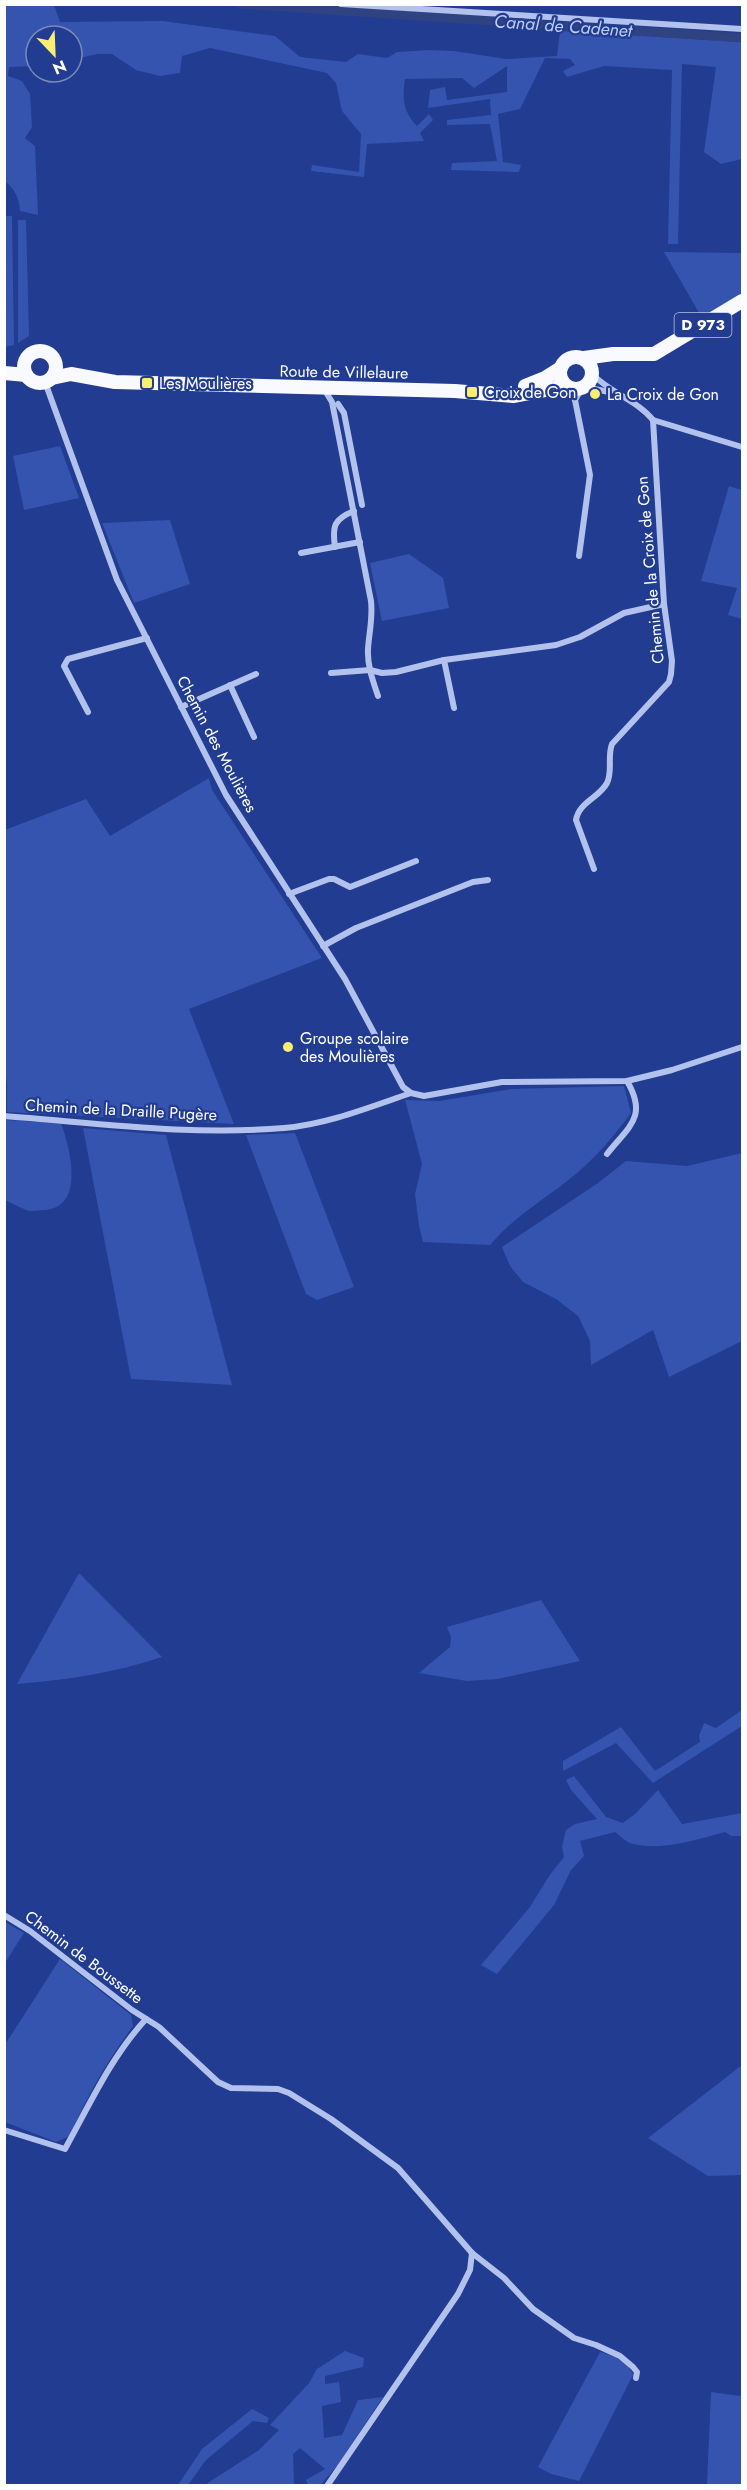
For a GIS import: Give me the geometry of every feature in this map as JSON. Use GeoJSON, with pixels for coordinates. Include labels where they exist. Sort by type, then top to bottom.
{"type":"FeatureCollection","features":[{"type":"Feature","properties":{"kind":"main road","name":"D 973"},"geometry":{"type":"LineString","coordinates":[[584,358],[620,354],[648,355],[664,349],[742,302]]}},
{"type":"Feature","properties":{"kind":"main road"},"geometry":{"type":"LineString","coordinates":[[4,373],[26,375],[36,382],[51,374],[50,355],[40,351],[30,354],[25,361],[26,375]]}},
{"type":"Feature","properties":{"kind":"main road"},"geometry":{"type":"LineString","coordinates":[[593,374],[591,365],[584,358],[573,357],[563,363],[561,368],[561,378],[575,390],[590,382],[597,368],[620,354]]}},
{"type":"Feature","properties":{"kind":"main road"},"geometry":{"type":"LineString","coordinates":[[4,365],[25,361]]}},
{"type":"Feature","properties":{"kind":"main road","name":"Route de Villelaure"},"geometry":{"type":"LineString","coordinates":[[472,392],[499,391],[529,385],[561,368]]}},
{"type":"Feature","properties":{"kind":"main road","name":"Route de Villelaure"},"geometry":{"type":"LineString","coordinates":[[51,374],[115,382],[472,392],[513,396],[575,390]]}},
{"type":"Feature","properties":{"kind":"street"},"geometry":{"type":"LineString","coordinates":[[342,4],[742,29]]}},
{"type":"Feature","properties":{"kind":"street","name":"Chemin des Moulières"},"geometry":{"type":"LineString","coordinates":[[51,374],[117,580],[226,795],[345,980],[403,1087],[411,1093]]}},
{"type":"Feature","properties":{"kind":"street"},"geometry":{"type":"LineString","coordinates":[[593,374],[615,394],[640,407],[653,420],[742,447]]}},
{"type":"Feature","properties":{"kind":"street"},"geometry":{"type":"LineString","coordinates":[[324,388],[332,402],[373,616],[368,651],[370,670],[378,696]]}},
{"type":"Feature","properties":{"kind":"street"},"geometry":{"type":"LineString","coordinates":[[334,415],[341,388]]}},
{"type":"Feature","properties":{"kind":"street"},"geometry":{"type":"LineString","coordinates":[[579,555],[590,475],[575,390],[615,394]]}},
{"type":"Feature","properties":{"kind":"street"},"geometry":{"type":"LineString","coordinates":[[338,404],[344,413],[362,505]]}},
{"type":"Feature","properties":{"kind":"street","name":"Chemin de la Croix de Gon"},"geometry":{"type":"LineString","coordinates":[[594,869],[576,820],[577,813],[605,786],[609,777],[609,750],[612,744],[669,682],[672,661],[664,604],[653,420]]}},
{"type":"Feature","properties":{"kind":"street"},"geometry":{"type":"LineString","coordinates":[[335,547],[332,530],[334,522],[341,516],[354,511]]}},
{"type":"Feature","properties":{"kind":"street"},"geometry":{"type":"LineString","coordinates":[[301,554],[360,542]]}},
{"type":"Feature","properties":{"kind":"street"},"geometry":{"type":"LineString","coordinates":[[331,673],[370,670],[382,673],[396,672],[444,660],[556,645],[580,637],[624,613],[664,604]]}},
{"type":"Feature","properties":{"kind":"street"},"geometry":{"type":"LineString","coordinates":[[88,712],[64,666],[68,659],[147,638]]}},
{"type":"Feature","properties":{"kind":"street"},"geometry":{"type":"LineString","coordinates":[[444,660],[454,708]]}},
{"type":"Feature","properties":{"kind":"street"},"geometry":{"type":"LineString","coordinates":[[181,707],[256,674]]}},
{"type":"Feature","properties":{"kind":"street"},"geometry":{"type":"LineString","coordinates":[[230,685],[254,737]]}},
{"type":"Feature","properties":{"kind":"street"},"geometry":{"type":"LineString","coordinates":[[290,894],[329,879],[350,887],[416,861]]}},
{"type":"Feature","properties":{"kind":"street"},"geometry":{"type":"LineString","coordinates":[[323,946],[356,928],[473,882],[488,880]]}},
{"type":"Feature","properties":{"kind":"street","name":"Chemin de la Draille Pugère"},"geometry":{"type":"LineString","coordinates":[[4,1116],[195,1131],[284,1128],[335,1118],[411,1093],[424,1096],[502,1082],[627,1081],[672,1070],[742,1047]]}},
{"type":"Feature","properties":{"kind":"street"},"geometry":{"type":"LineString","coordinates":[[607,1154],[636,1117],[637,1102],[627,1081]]}},
{"type":"Feature","properties":{"kind":"street","name":"Chemin de Boussette"},"geometry":{"type":"LineString","coordinates":[[4,1916],[30,1932],[146,2019],[129,2037],[99,2084],[65,2149],[4,2130]]}},
{"type":"Feature","properties":{"kind":"street"},"geometry":{"type":"LineString","coordinates":[[146,2019],[170,2036],[218,2082],[231,2088],[278,2089],[289,2093],[367,2144],[409,2178],[472,2253],[504,2278],[533,2308],[574,2338],[620,2356],[637,2372],[636,2378]]}},
{"type":"Feature","properties":{"kind":"street"},"geometry":{"type":"LineString","coordinates":[[327,2486],[458,2294],[470,2270],[472,2253]]}},
{"type":"Feature","properties":{"kind":"shaded area"},"geometry":{"type":"Polygon","coordinates":[[[4,5],[54,5],[60,22],[163,21],[275,36],[300,57],[346,62],[358,54],[387,58],[397,52],[429,50],[454,51],[506,59],[557,56],[560,31],[742,42],[742,159],[721,164],[704,152],[716,67],[682,64],[678,244],[668,244],[672,70],[604,66],[567,77],[563,71],[575,65],[570,59],[545,58],[520,109],[498,114],[503,162],[521,165],[519,172],[451,170],[452,163],[497,161],[490,124],[447,125],[447,120],[491,115],[490,99],[428,108],[430,90],[445,87],[447,100],[507,92],[507,66],[474,88],[462,78],[405,79],[406,110],[412,121],[417,126],[429,114],[433,120],[420,133],[424,141],[367,144],[364,177],[311,171],[312,165],[359,172],[361,134],[342,111],[336,83],[327,73],[210,48],[182,56],[180,73],[160,76],[136,70],[112,54],[84,57],[84,24],[24,24],[24,66],[9,67],[8,76],[22,81],[30,94],[32,127],[25,138],[35,146],[38,215],[20,211],[16,194],[5,181],[4,5]]]}},
{"type":"Feature","properties":{"kind":"shaded area"},"geometry":{"type":"Polygon","coordinates":[[[4,216],[12,216],[14,345],[5,347],[4,216]]]}},
{"type":"Feature","properties":{"kind":"shaded area"},"geometry":{"type":"Polygon","coordinates":[[[18,220],[26,220],[29,336],[18,343],[18,220]]]}},
{"type":"Feature","properties":{"kind":"shaded area"},"geometry":{"type":"Polygon","coordinates":[[[664,252],[742,253],[742,293],[702,318],[664,252]]]}},
{"type":"Feature","properties":{"kind":"shaded area"},"geometry":{"type":"Polygon","coordinates":[[[60,446],[79,498],[24,510],[13,456],[60,446]]]}},
{"type":"Feature","properties":{"kind":"shaded area"},"geometry":{"type":"Polygon","coordinates":[[[729,486],[742,490],[742,619],[728,615],[737,588],[701,581],[729,486]]]}},
{"type":"Feature","properties":{"kind":"shaded area"},"geometry":{"type":"Polygon","coordinates":[[[170,520],[190,584],[134,603],[102,523],[170,520]]]}},
{"type":"Feature","properties":{"kind":"shaded area"},"geometry":{"type":"Polygon","coordinates":[[[409,554],[443,578],[449,608],[382,621],[370,563],[409,554]]]}},
{"type":"Feature","properties":{"kind":"shaded area"},"geometry":{"type":"Polygon","coordinates":[[[209,778],[212,790],[322,958],[189,1009],[234,1124],[7,1112],[7,1083],[4,1067],[5,830],[86,799],[110,836],[209,778]]]}},
{"type":"Feature","properties":{"kind":"shaded area"},"geometry":{"type":"Polygon","coordinates":[[[624,1086],[631,1113],[612,1137],[577,1173],[521,1215],[490,1245],[423,1242],[415,1194],[422,1164],[405,1100],[439,1101],[511,1089],[624,1086]]]}},
{"type":"Feature","properties":{"kind":"shaded area"},"geometry":{"type":"Polygon","coordinates":[[[5,1120],[61,1123],[71,1161],[72,1175],[66,1199],[57,1207],[28,1211],[5,1200],[5,1120]]]}},
{"type":"Feature","properties":{"kind":"shaded area"},"geometry":{"type":"Polygon","coordinates":[[[83,1128],[166,1135],[232,1385],[131,1379],[83,1128]]]}},
{"type":"Feature","properties":{"kind":"shaded area"},"geometry":{"type":"Polygon","coordinates":[[[295,1133],[354,1287],[317,1300],[306,1294],[246,1135],[295,1133]]]}},
{"type":"Feature","properties":{"kind":"shaded area"},"geometry":{"type":"Polygon","coordinates":[[[742,1153],[742,1341],[669,1377],[653,1330],[591,1365],[590,1341],[578,1316],[556,1299],[523,1282],[510,1266],[502,1247],[598,1183],[626,1161],[687,1166],[742,1153]]]}},
{"type":"Feature","properties":{"kind":"shaded area"},"geometry":{"type":"Polygon","coordinates":[[[79,1573],[162,1657],[90,1675],[17,1684],[79,1573]]]}},
{"type":"Feature","properties":{"kind":"shaded area"},"geometry":{"type":"Polygon","coordinates":[[[541,1600],[580,1661],[498,1679],[467,1681],[419,1673],[450,1647],[451,1637],[447,1627],[541,1600]]]}},
{"type":"Feature","properties":{"kind":"shaded area"},"geometry":{"type":"Polygon","coordinates":[[[742,1710],[742,1726],[653,1783],[616,1743],[563,1771],[563,1761],[621,1727],[655,1771],[700,1742],[699,1736],[704,1723],[716,1728],[742,1710]]]}},
{"type":"Feature","properties":{"kind":"shaded area"},"geometry":{"type":"Polygon","coordinates":[[[574,1776],[606,1817],[623,1823],[658,1790],[682,1824],[742,1813],[742,1836],[731,1836],[725,1832],[678,1844],[653,1846],[630,1843],[615,1832],[580,1841],[584,1856],[571,1870],[554,1905],[497,1974],[481,1965],[530,1907],[564,1857],[562,1847],[566,1830],[575,1824],[597,1819],[571,1790],[566,1780],[574,1776]]]}},
{"type":"Feature","properties":{"kind":"shaded area"},"geometry":{"type":"Polygon","coordinates":[[[5,1922],[24,1933],[5,1963],[5,1922]]]}},
{"type":"Feature","properties":{"kind":"shaded area"},"geometry":{"type":"Polygon","coordinates":[[[60,1959],[131,2015],[133,2026],[98,2079],[70,2136],[56,2142],[5,2122],[4,2046],[60,1959]]]}},
{"type":"Feature","properties":{"kind":"shaded area"},"geometry":{"type":"Polygon","coordinates":[[[742,2065],[742,2175],[708,2176],[648,2138],[742,2065]]]}},
{"type":"Feature","properties":{"kind":"shaded area"},"geometry":{"type":"Polygon","coordinates":[[[345,2351],[364,2358],[363,2367],[325,2376],[325,2384],[339,2382],[341,2402],[322,2406],[324,2438],[342,2435],[358,2400],[383,2397],[337,2466],[321,2484],[308,2485],[306,2480],[325,2469],[300,2448],[293,2454],[294,2485],[203,2486],[259,2450],[279,2430],[270,2425],[309,2383],[317,2369],[345,2351]]]}},
{"type":"Feature","properties":{"kind":"shaded area"},"geometry":{"type":"Polygon","coordinates":[[[600,2352],[624,2363],[633,2375],[579,2481],[551,2474],[538,2467],[600,2352]]]}},
{"type":"Feature","properties":{"kind":"shaded area"},"geometry":{"type":"Polygon","coordinates":[[[711,2392],[740,2396],[742,2392],[742,2485],[707,2485],[711,2392]]]}},
{"type":"Feature","properties":{"kind":"shaded area"},"geometry":{"type":"Polygon","coordinates":[[[252,2409],[269,2418],[267,2423],[253,2421],[206,2460],[188,2485],[178,2485],[202,2449],[252,2409]]]}},
{"type":"Feature","properties":{"kind":"waterway","name":"Canal de Cadenet"},"geometry":{"type":"LineString","coordinates":[[240,4],[742,38]]}},
{"type":"Feature","properties":{"kind":"place","name":"Les Moulières"},"geometry":{"type":"Point","coordinates":[147,383]}},
{"type":"Feature","properties":{"kind":"place","name":"Croix de Gon"},"geometry":{"type":"Point","coordinates":[472,392]}},
{"type":"Feature","properties":{"kind":"place","name":"La Croix de Gon"},"geometry":{"type":"Point","coordinates":[595,394]}},
{"type":"Feature","properties":{"kind":"place","name":"Groupe scolaire des Moulières"},"geometry":{"type":"Point","coordinates":[288,1047]}}]}
